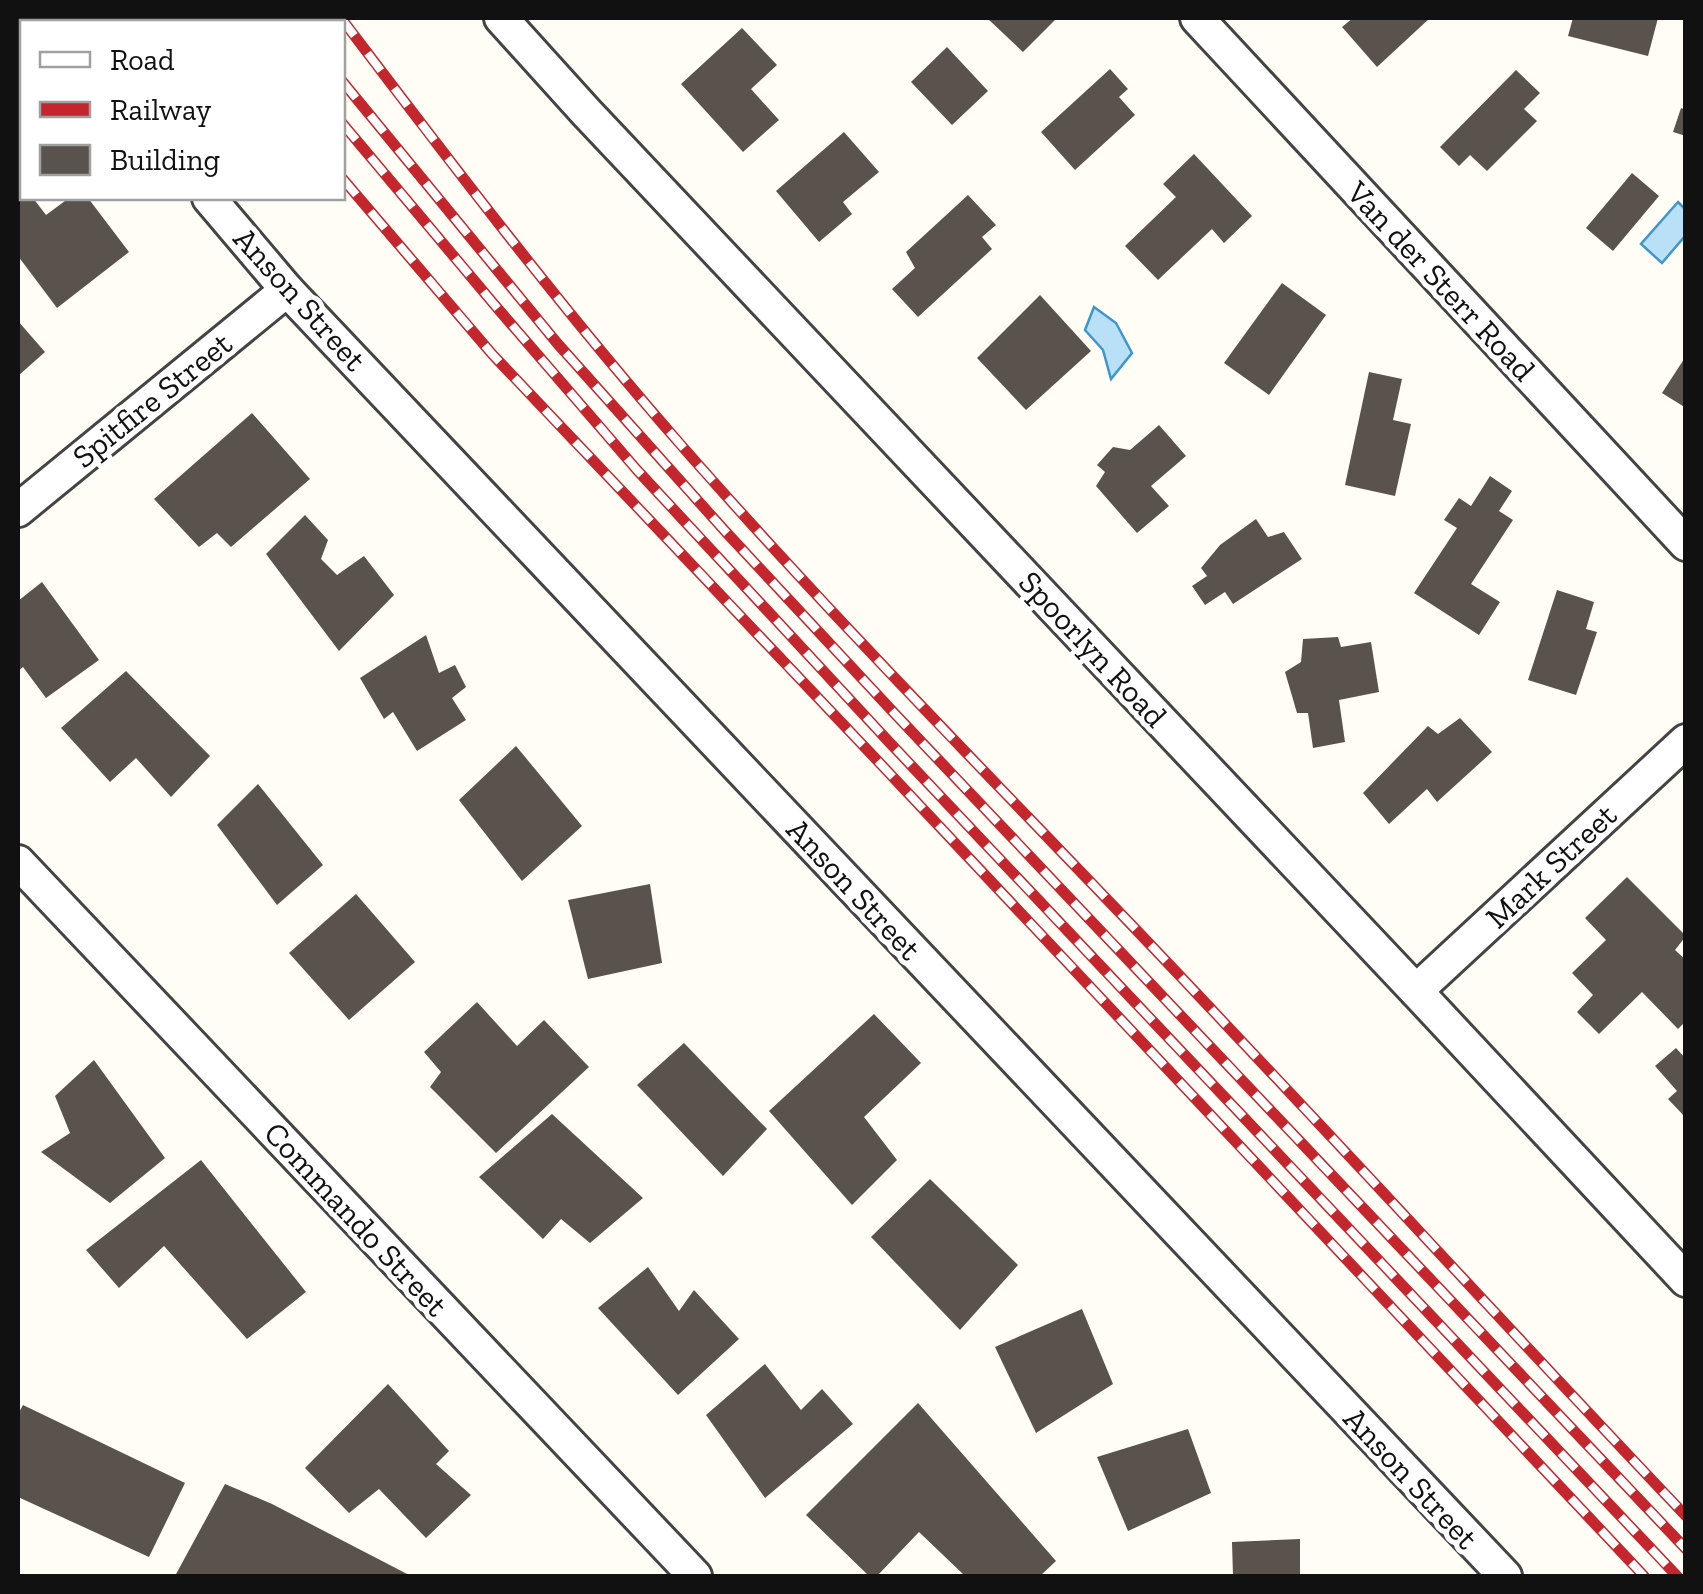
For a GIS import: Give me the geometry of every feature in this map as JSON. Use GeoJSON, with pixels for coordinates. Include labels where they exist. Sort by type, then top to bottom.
{"type":"FeatureCollection","features":[{"type":"Feature","properties":{"kind":"street","name":"Spoorlyn Road"},"geometry":{"type":"LineString","coordinates":[[501,18],[1686,1280]]}},
{"type":"Feature","properties":{"kind":"street","name":"Van der Sterr Road"},"geometry":{"type":"LineString","coordinates":[[1197,18],[1686,544]]}},
{"type":"Feature","properties":{"kind":"street","name":"Anson Street"},"geometry":{"type":"LineString","coordinates":[[211,200],[287,290],[1505,1576]]}},
{"type":"Feature","properties":{"kind":"street","name":"Spitfire Street"},"geometry":{"type":"LineString","coordinates":[[18,510],[287,290]]}},
{"type":"Feature","properties":{"kind":"street","name":"Mark Street"},"geometry":{"type":"LineString","coordinates":[[1416,991],[1686,741]]}},
{"type":"Feature","properties":{"kind":"street","name":"Commando Street"},"geometry":{"type":"LineString","coordinates":[[18,862],[694,1576]]}},
{"type":"Feature","properties":{"kind":"water"},"geometry":{"type":"Polygon","coordinates":[[[1678,202],[1685,209],[1685,236],[1662,263],[1641,244],[1678,202]]]}},
{"type":"Feature","properties":{"kind":"water"},"geometry":{"type":"Polygon","coordinates":[[[1094,307],[1116,323],[1132,353],[1111,379],[1103,350],[1085,330],[1094,307]]]}},
{"type":"Feature","properties":{"kind":"building"},"geometry":{"type":"Polygon","coordinates":[[[987,18],[1057,18],[1023,52],[987,18]]]}},
{"type":"Feature","properties":{"kind":"building"},"geometry":{"type":"Polygon","coordinates":[[[1353,18],[1430,18],[1377,67],[1342,27],[1353,18]]]}},
{"type":"Feature","properties":{"kind":"building"},"geometry":{"type":"Polygon","coordinates":[[[1573,18],[1658,18],[1648,56],[1568,36],[1573,18]]]}},
{"type":"Feature","properties":{"kind":"building"},"geometry":{"type":"Polygon","coordinates":[[[742,28],[777,65],[751,89],[779,120],[743,152],[681,84],[742,28]]]}},
{"type":"Feature","properties":{"kind":"building"},"geometry":{"type":"Polygon","coordinates":[[[947,47],[988,91],[952,125],[911,82],[947,47]]]}},
{"type":"Feature","properties":{"kind":"building"},"geometry":{"type":"Polygon","coordinates":[[[1110,69],[1128,89],[1119,97],[1135,115],[1075,170],[1041,132],[1110,69]]]}},
{"type":"Feature","properties":{"kind":"building"},"geometry":{"type":"Polygon","coordinates":[[[1516,70],[1540,93],[1524,109],[1537,121],[1487,171],[1470,155],[1459,166],[1440,147],[1516,70]]]}},
{"type":"Feature","properties":{"kind":"building"},"geometry":{"type":"Polygon","coordinates":[[[1681,108],[1686,110],[1686,136],[1673,132],[1681,108]]]}},
{"type":"Feature","properties":{"kind":"building"},"geometry":{"type":"Polygon","coordinates":[[[18,128],[20,200],[35,200],[46,215],[66,200],[90,200],[129,252],[57,308],[18,256],[18,128]]]}},
{"type":"Feature","properties":{"kind":"building"},"geometry":{"type":"Polygon","coordinates":[[[844,132],[879,172],[843,202],[852,214],[819,242],[776,191],[844,132]]]}},
{"type":"Feature","properties":{"kind":"building"},"geometry":{"type":"Polygon","coordinates":[[[1194,154],[1252,216],[1224,243],[1212,229],[1158,280],[1125,246],[1176,197],[1163,184],[1194,154]]]}},
{"type":"Feature","properties":{"kind":"building"},"geometry":{"type":"Polygon","coordinates":[[[1632,173],[1659,196],[1613,251],[1586,228],[1632,173]]]}},
{"type":"Feature","properties":{"kind":"building"},"geometry":{"type":"Polygon","coordinates":[[[968,195],[996,225],[982,237],[992,249],[918,317],[892,289],[915,268],[906,252],[968,195]]]}},
{"type":"Feature","properties":{"kind":"building"},"geometry":{"type":"Polygon","coordinates":[[[1282,283],[1326,315],[1269,395],[1224,363],[1282,283]]]}},
{"type":"Feature","properties":{"kind":"building"},"geometry":{"type":"Polygon","coordinates":[[[1040,295],[1091,351],[1026,410],[977,358],[1040,295]]]}},
{"type":"Feature","properties":{"kind":"building"},"geometry":{"type":"Polygon","coordinates":[[[18,321],[45,352],[18,376],[18,321]]]}},
{"type":"Feature","properties":{"kind":"building"},"geometry":{"type":"Polygon","coordinates":[[[1686,356],[1686,408],[1662,393],[1686,356]]]}},
{"type":"Feature","properties":{"kind":"building"},"geometry":{"type":"Polygon","coordinates":[[[1369,372],[1402,379],[1393,420],[1411,424],[1395,496],[1345,485],[1369,372]]]}},
{"type":"Feature","properties":{"kind":"building"},"geometry":{"type":"Polygon","coordinates":[[[252,413],[310,479],[231,547],[217,533],[199,547],[154,499],[252,413]]]}},
{"type":"Feature","properties":{"kind":"building"},"geometry":{"type":"Polygon","coordinates":[[[1159,425],[1186,456],[1151,486],[1169,506],[1137,533],[1096,486],[1105,472],[1097,465],[1113,447],[1130,450],[1159,425]]]}},
{"type":"Feature","properties":{"kind":"building"},"geometry":{"type":"Polygon","coordinates":[[[1490,476],[1512,491],[1499,511],[1513,520],[1471,584],[1500,602],[1479,635],[1414,593],[1457,528],[1444,520],[1459,498],[1471,506],[1490,476]]]}},
{"type":"Feature","properties":{"kind":"building"},"geometry":{"type":"Polygon","coordinates":[[[305,515],[328,540],[321,559],[337,575],[364,556],[394,595],[339,651],[266,554],[305,515]]]}},
{"type":"Feature","properties":{"kind":"building"},"geometry":{"type":"Polygon","coordinates":[[[1256,519],[1268,537],[1284,532],[1302,559],[1233,604],[1225,592],[1205,605],[1192,586],[1207,576],[1201,568],[1220,545],[1256,519]]]}},
{"type":"Feature","properties":{"kind":"building"},"geometry":{"type":"Polygon","coordinates":[[[42,582],[99,660],[46,698],[23,667],[18,671],[18,601],[42,582]]]}},
{"type":"Feature","properties":{"kind":"building"},"geometry":{"type":"Polygon","coordinates":[[[1557,590],[1594,602],[1586,629],[1597,632],[1576,695],[1528,680],[1557,590]]]}},
{"type":"Feature","properties":{"kind":"building"},"geometry":{"type":"Polygon","coordinates":[[[426,635],[439,673],[455,665],[466,687],[452,698],[466,720],[417,751],[393,712],[384,719],[360,678],[426,635]]]}},
{"type":"Feature","properties":{"kind":"building"},"geometry":{"type":"Polygon","coordinates":[[[1338,637],[1341,647],[1371,642],[1379,692],[1339,700],[1345,742],[1313,748],[1308,713],[1297,713],[1285,672],[1301,662],[1303,639],[1338,637]]]}},
{"type":"Feature","properties":{"kind":"building"},"geometry":{"type":"Polygon","coordinates":[[[126,671],[210,756],[171,797],[136,758],[110,782],[61,728],[126,671]]]}},
{"type":"Feature","properties":{"kind":"building"},"geometry":{"type":"Polygon","coordinates":[[[1460,718],[1492,752],[1437,802],[1427,789],[1389,824],[1363,793],[1428,726],[1438,734],[1460,718]]]}},
{"type":"Feature","properties":{"kind":"building"},"geometry":{"type":"Polygon","coordinates":[[[516,746],[582,826],[522,881],[459,800],[516,746]]]}},
{"type":"Feature","properties":{"kind":"building"},"geometry":{"type":"Polygon","coordinates":[[[258,784],[323,865],[277,905],[217,825],[258,784]]]}},
{"type":"Feature","properties":{"kind":"building"},"geometry":{"type":"Polygon","coordinates":[[[1627,877],[1686,936],[1675,950],[1686,960],[1686,1021],[1678,1029],[1642,992],[1599,1034],[1577,1012],[1593,995],[1572,973],[1606,940],[1585,918],[1627,877]]]}},
{"type":"Feature","properties":{"kind":"building"},"geometry":{"type":"Polygon","coordinates":[[[650,884],[662,963],[588,979],[568,900],[650,884]]]}},
{"type":"Feature","properties":{"kind":"building"},"geometry":{"type":"Polygon","coordinates":[[[356,894],[415,962],[349,1020],[289,953],[356,894]]]}},
{"type":"Feature","properties":{"kind":"building"},"geometry":{"type":"Polygon","coordinates":[[[477,1002],[517,1046],[544,1020],[589,1067],[496,1153],[430,1087],[441,1072],[424,1052],[477,1002]]]}},
{"type":"Feature","properties":{"kind":"building"},"geometry":{"type":"Polygon","coordinates":[[[874,1014],[921,1063],[864,1117],[897,1160],[852,1205],[769,1111],[874,1014]]]}},
{"type":"Feature","properties":{"kind":"building"},"geometry":{"type":"Polygon","coordinates":[[[684,1043],[767,1129],[723,1176],[637,1085],[684,1043]]]}},
{"type":"Feature","properties":{"kind":"building"},"geometry":{"type":"Polygon","coordinates":[[[1676,1048],[1686,1059],[1686,1118],[1668,1099],[1677,1091],[1655,1066],[1676,1048]]]}},
{"type":"Feature","properties":{"kind":"building"},"geometry":{"type":"Polygon","coordinates":[[[94,1060],[165,1158],[110,1203],[41,1152],[70,1133],[55,1096],[94,1060]]]}},
{"type":"Feature","properties":{"kind":"building"},"geometry":{"type":"Polygon","coordinates":[[[552,1114],[643,1198],[590,1243],[561,1219],[543,1239],[479,1177],[552,1114]]]}},
{"type":"Feature","properties":{"kind":"building"},"geometry":{"type":"Polygon","coordinates":[[[201,1160],[306,1292],[247,1339],[164,1246],[119,1288],[86,1250],[201,1160]]]}},
{"type":"Feature","properties":{"kind":"building"},"geometry":{"type":"Polygon","coordinates":[[[930,1179],[1018,1265],[960,1330],[871,1237],[930,1179]]]}},
{"type":"Feature","properties":{"kind":"building"},"geometry":{"type":"Polygon","coordinates":[[[648,1267],[679,1311],[694,1290],[739,1339],[678,1395],[598,1308],[648,1267]]]}},
{"type":"Feature","properties":{"kind":"building"},"geometry":{"type":"Polygon","coordinates":[[[1082,1309],[1113,1384],[1036,1433],[995,1347],[1082,1309]]]}},
{"type":"Feature","properties":{"kind":"building"},"geometry":{"type":"Polygon","coordinates":[[[765,1364],[801,1410],[822,1389],[853,1424],[765,1498],[706,1415],[765,1364]]]}},
{"type":"Feature","properties":{"kind":"building"},"geometry":{"type":"Polygon","coordinates":[[[388,1384],[449,1451],[436,1464],[471,1495],[426,1538],[379,1489],[349,1513],[305,1468],[388,1384]]]}},
{"type":"Feature","properties":{"kind":"building"},"geometry":{"type":"Polygon","coordinates":[[[918,1403],[1056,1561],[1040,1576],[965,1576],[919,1532],[877,1576],[869,1576],[806,1515],[918,1403]]]}},
{"type":"Feature","properties":{"kind":"building"},"geometry":{"type":"Polygon","coordinates":[[[23,1405],[185,1483],[149,1557],[18,1497],[18,1414],[23,1405]]]}},
{"type":"Feature","properties":{"kind":"building"},"geometry":{"type":"Polygon","coordinates":[[[1188,1429],[1211,1493],[1128,1531],[1097,1457],[1188,1429]]]}},
{"type":"Feature","properties":{"kind":"building"},"geometry":{"type":"Polygon","coordinates":[[[225,1484],[272,1504],[411,1576],[175,1576],[225,1484]]]}},
{"type":"Feature","properties":{"kind":"building"},"geometry":{"type":"Polygon","coordinates":[[[1300,1539],[1300,1576],[1233,1576],[1232,1542],[1300,1539]]]}},
{"type":"Feature","properties":{"kind":"railway"},"geometry":{"type":"LineString","coordinates":[[345,23],[550,288],[748,520],[1686,1516]]}},
{"type":"Feature","properties":{"kind":"railway"},"geometry":{"type":"LineString","coordinates":[[345,85],[557,343],[725,531],[1686,1549]]}},
{"type":"Feature","properties":{"kind":"railway"},"geometry":{"type":"LineString","coordinates":[[345,127],[637,470],[1677,1576]]}},
{"type":"Feature","properties":{"kind":"railway"},"geometry":{"type":"LineString","coordinates":[[345,182],[492,354],[1644,1576]]}}]}
